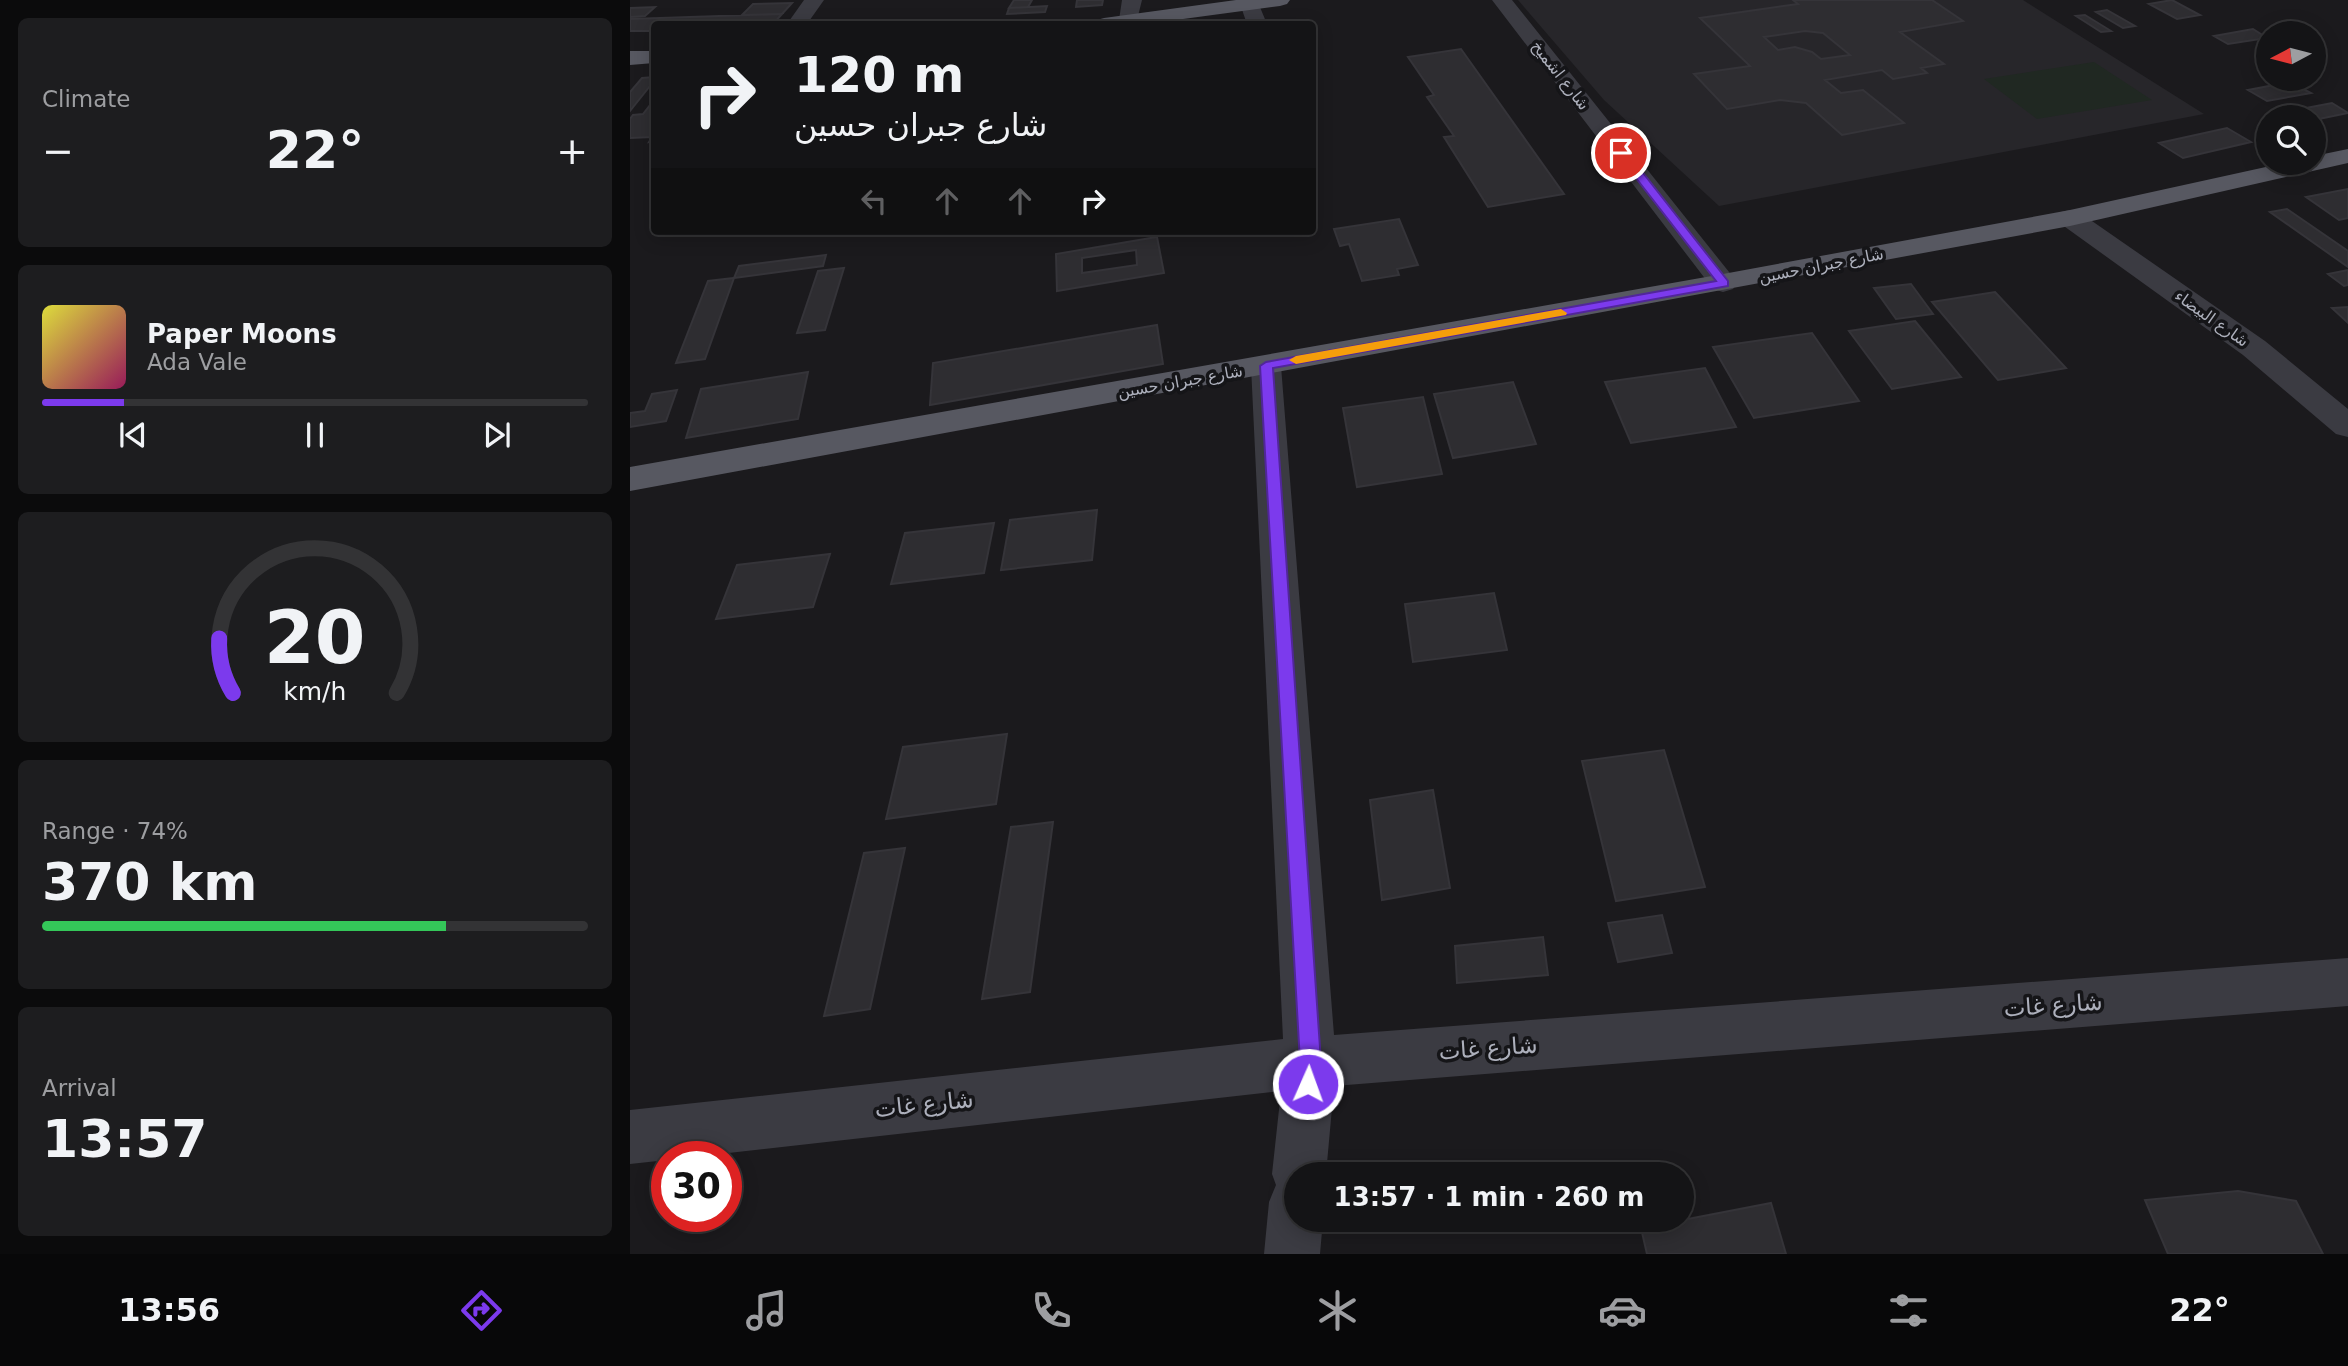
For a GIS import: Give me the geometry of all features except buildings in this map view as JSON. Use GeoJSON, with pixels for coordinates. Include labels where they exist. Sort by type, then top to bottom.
{"type":"FeatureCollection","features":[{"type":"Feature","properties":{"kind":"main road"},"geometry":{"type":"LineString","coordinates":[[1110,21],[1131,10],[1280,0]]}},
{"type":"Feature","properties":{"kind":"main road"},"geometry":{"type":"LineString","coordinates":[[630,58],[651,57]]}},
{"type":"Feature","properties":{"kind":"main road","name":"شارع جبران حسين"},"geometry":{"type":"LineString","coordinates":[[630,479],[1266,366],[2070,218],[2348,156]]}},
{"type":"Feature","properties":{"kind":"street"},"geometry":{"type":"LineString","coordinates":[[799,21],[814,0]]}},
{"type":"Feature","properties":{"kind":"street","name":"شارع اشميخ"},"geometry":{"type":"LineString","coordinates":[[1502,0],[1723,283]]}},
{"type":"Feature","properties":{"kind":"street"},"geometry":{"type":"LineString","coordinates":[[1250,4],[1256,21]]}},
{"type":"Feature","properties":{"kind":"street","name":"شارع البيضاء"},"geometry":{"type":"LineString","coordinates":[[2070,218],[2254,348],[2348,426]]}},
{"type":"Feature","properties":{"kind":"street"},"geometry":{"type":"LineString","coordinates":[[1266,366],[1311,1062],[1300,1162]]}},
{"type":"Feature","properties":{"kind":"street","name":"شارع غات"},"geometry":{"type":"LineString","coordinates":[[630,1137],[1311,1062],[2348,982]]}},
{"type":"Feature","properties":{"kind":"street"},"geometry":{"type":"LineString","coordinates":[[1292,1254],[1294,1232]]}},
{"type":"Feature","properties":{"kind":"shaded area"},"geometry":{"type":"Polygon","coordinates":[[[1518,0],[2023,0],[2204,114],[1719,206],[1604,100],[1518,0]]]}},
{"type":"Feature","properties":{"kind":"shaded area"},"geometry":{"type":"Polygon","coordinates":[[[2094,62],[2152,100],[2037,119],[1984,79],[2094,62]]]}},
{"type":"Feature","properties":{"kind":"slow traffic"},"geometry":{"type":"LineString","coordinates":[[1296,360],[1561,313]]}},
{"type":"Feature","properties":{"kind":"route"},"geometry":{"type":"LineString","coordinates":[[1308,1084],[1311,1062],[1266,366],[1723,283],[1621,153]]}}]}
